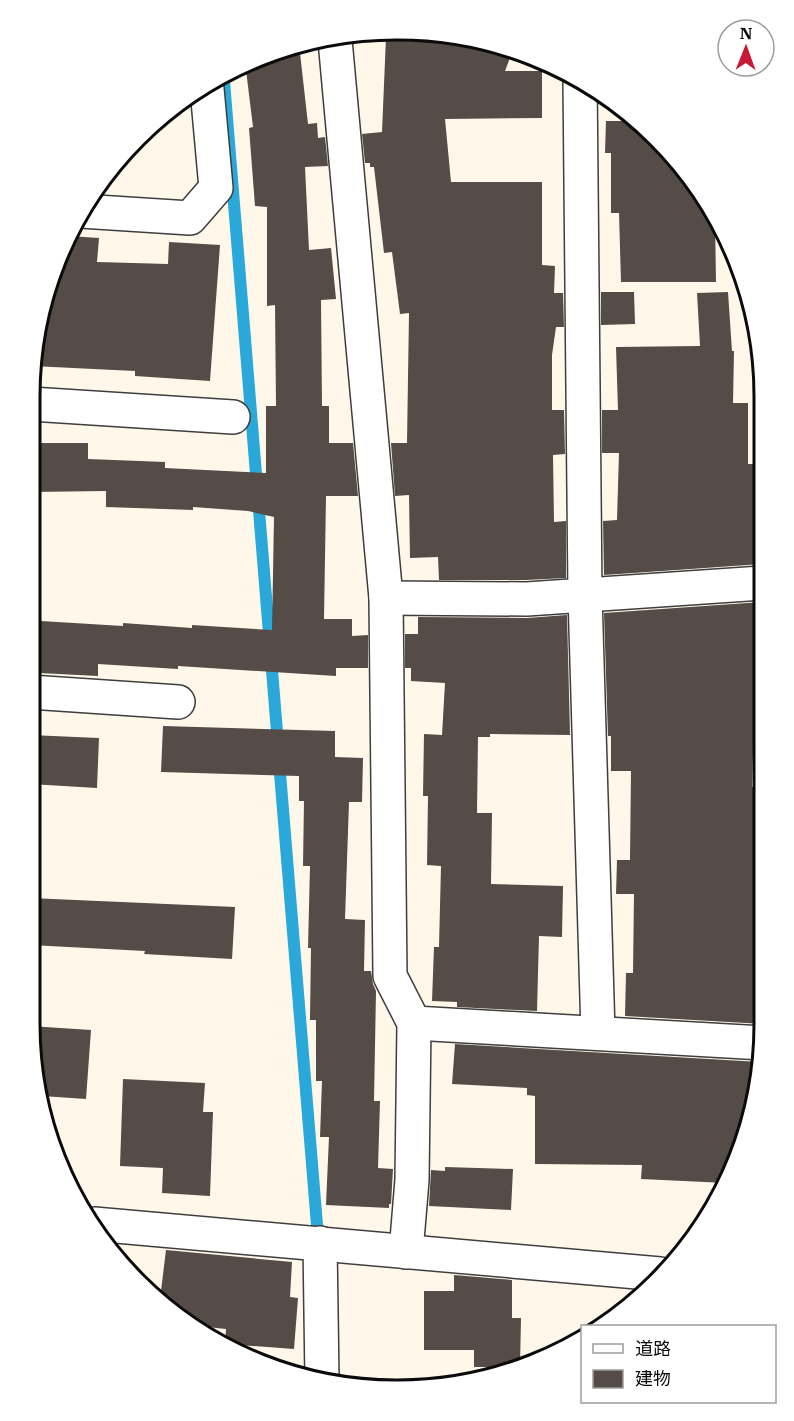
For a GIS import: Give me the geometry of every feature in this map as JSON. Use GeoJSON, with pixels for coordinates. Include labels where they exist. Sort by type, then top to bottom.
{"type":"FeatureCollection","features":[{"type":"Feature","properties":{"kind":"street"},"geometry":{"type":"LineString","coordinates":[[336,46],[386,598],[390,976],[414,1023],[412,1180],[406,1252]]}},
{"type":"Feature","properties":{"kind":"street"},"geometry":{"type":"LineString","coordinates":[[580,91],[585,595],[598,1033]]}},
{"type":"Feature","properties":{"kind":"street"},"geometry":{"type":"LineString","coordinates":[[93,212],[190,218],[216,188],[208,95]]}},
{"type":"Feature","properties":{"kind":"street"},"geometry":{"type":"LineString","coordinates":[[40,405],[233,417]]}},
{"type":"Feature","properties":{"kind":"street"},"geometry":{"type":"LineString","coordinates":[[386,598],[527,599],[754,584]]}},
{"type":"Feature","properties":{"kind":"street"},"geometry":{"type":"LineString","coordinates":[[40,693],[178,702]]}},
{"type":"Feature","properties":{"kind":"street"},"geometry":{"type":"LineString","coordinates":[[414,1023],[753,1042]]}},
{"type":"Feature","properties":{"kind":"street"},"geometry":{"type":"LineString","coordinates":[[103,1225],[652,1273]]}},
{"type":"Feature","properties":{"kind":"street"},"geometry":{"type":"LineString","coordinates":[[320,1243],[322,1373]]}},
{"type":"Feature","properties":{"kind":"building"},"geometry":{"type":"Polygon","coordinates":[[[386,40],[420,41],[467,47],[510,58],[505,71],[542,72],[542,118],[445,119],[451,182],[542,182],[542,265],[555,266],[554,293],[563,293],[564,327],[556,327],[552,355],[552,410],[564,410],[565,454],[553,455],[554,522],[566,521],[566,578],[439,580],[438,557],[410,558],[409,495],[395,496],[391,443],[407,443],[409,313],[400,314],[392,252],[384,253],[374,167],[370,167],[370,163],[365,163],[362,134],[382,132],[386,40]]]}},
{"type":"Feature","properties":{"kind":"building"},"geometry":{"type":"Polygon","coordinates":[[[300,54],[308,124],[317,123],[318,138],[325,137],[328,166],[305,167],[309,250],[331,248],[336,299],[321,300],[322,406],[329,406],[329,443],[353,443],[358,496],[326,496],[324,619],[352,619],[352,636],[368,635],[368,668],[336,668],[336,676],[178,666],[178,669],[98,664],[98,676],[40,673],[41,621],[192,628],[192,625],[272,630],[274,517],[248,511],[193,507],[193,510],[106,507],[106,491],[40,492],[40,443],[88,443],[88,459],[165,462],[165,468],[266,473],[266,406],[276,406],[275,305],[267,306],[267,207],[255,206],[249,128],[253,127],[246,74],[282,59],[300,54]]]}},
{"type":"Feature","properties":{"kind":"building"},"geometry":{"type":"Polygon","coordinates":[[[606,121],[622,121],[665,162],[693,199],[715,236],[716,282],[621,282],[619,213],[611,213],[611,153],[605,153],[606,121]]]}},
{"type":"Feature","properties":{"kind":"building"},"geometry":{"type":"Polygon","coordinates":[[[78,237],[99,238],[97,262],[168,264],[169,242],[220,245],[210,381],[135,376],[135,371],[42,366],[47,327],[59,282],[78,237]]]}},
{"type":"Feature","properties":{"kind":"building"},"geometry":{"type":"Polygon","coordinates":[[[601,292],[634,292],[635,324],[601,325],[601,292]]]}},
{"type":"Feature","properties":{"kind":"building"},"geometry":{"type":"Polygon","coordinates":[[[728,292],[732,351],[734,351],[733,403],[748,403],[748,464],[754,464],[754,565],[604,575],[603,521],[617,520],[619,453],[602,453],[602,410],[618,410],[616,347],[700,346],[697,293],[728,292]]]}},
{"type":"Feature","properties":{"kind":"building"},"geometry":{"type":"Polygon","coordinates":[[[754,603],[752,787],[754,787],[754,1023],[625,1016],[626,973],[633,973],[634,894],[616,894],[617,860],[630,860],[631,771],[611,771],[604,613],[754,603]]]}},
{"type":"Feature","properties":{"kind":"building"},"geometry":{"type":"Polygon","coordinates":[[[567,615],[570,735],[490,734],[490,737],[478,737],[477,813],[492,813],[491,884],[563,886],[562,937],[539,936],[537,1011],[457,1007],[457,1002],[432,1001],[434,947],[439,947],[441,866],[427,865],[428,796],[423,796],[424,734],[442,735],[445,683],[411,681],[411,668],[405,668],[405,634],[418,634],[418,617],[527,618],[567,615]]]}},
{"type":"Feature","properties":{"kind":"building"},"geometry":{"type":"Polygon","coordinates":[[[163,726],[335,731],[335,757],[363,758],[362,802],[349,802],[345,919],[365,920],[364,971],[371,971],[376,991],[374,1101],[380,1101],[378,1168],[393,1169],[389,1208],[326,1205],[329,1137],[320,1137],[322,1081],[316,1081],[316,1020],[310,1020],[311,948],[308,948],[310,866],[303,866],[304,801],[299,801],[299,776],[161,772],[163,726]]]}},
{"type":"Feature","properties":{"kind":"building"},"geometry":{"type":"Polygon","coordinates":[[[40,735],[99,738],[97,788],[40,785],[40,735]]]}},
{"type":"Feature","properties":{"kind":"building"},"geometry":{"type":"Polygon","coordinates":[[[40,898],[235,907],[232,959],[144,954],[145,951],[40,946],[40,898]]]}},
{"type":"Feature","properties":{"kind":"building"},"geometry":{"type":"Polygon","coordinates":[[[40,1027],[91,1030],[86,1099],[48,1096],[40,1027]]]}},
{"type":"Feature","properties":{"kind":"building"},"geometry":{"type":"Polygon","coordinates":[[[455,1044],[751,1061],[747,1094],[735,1139],[717,1183],[641,1179],[642,1165],[535,1164],[535,1096],[527,1095],[527,1088],[452,1084],[455,1044]]]}},
{"type":"Feature","properties":{"kind":"building"},"geometry":{"type":"Polygon","coordinates":[[[123,1079],[205,1083],[203,1112],[213,1112],[210,1196],[162,1193],[163,1168],[120,1166],[123,1079]]]}},
{"type":"Feature","properties":{"kind":"building"},"geometry":{"type":"Polygon","coordinates":[[[445,1167],[513,1169],[511,1210],[429,1206],[431,1170],[445,1171],[445,1167]]]}},
{"type":"Feature","properties":{"kind":"building"},"geometry":{"type":"Polygon","coordinates":[[[166,1250],[292,1262],[290,1297],[298,1298],[294,1349],[239,1344],[225,1337],[226,1329],[210,1327],[161,1291],[166,1250]]]}},
{"type":"Feature","properties":{"kind":"building"},"geometry":{"type":"Polygon","coordinates":[[[454,1275],[512,1280],[512,1318],[521,1318],[520,1358],[493,1367],[474,1367],[474,1350],[424,1350],[424,1291],[454,1291],[454,1275]]]}},
{"type":"Feature","properties":{"kind":"waterway"},"geometry":{"type":"LineString","coordinates":[[224,85],[278,744]]}},
{"type":"Feature","properties":{"kind":"waterway"},"geometry":{"type":"LineString","coordinates":[[279,761],[317,1225]]}}]}
